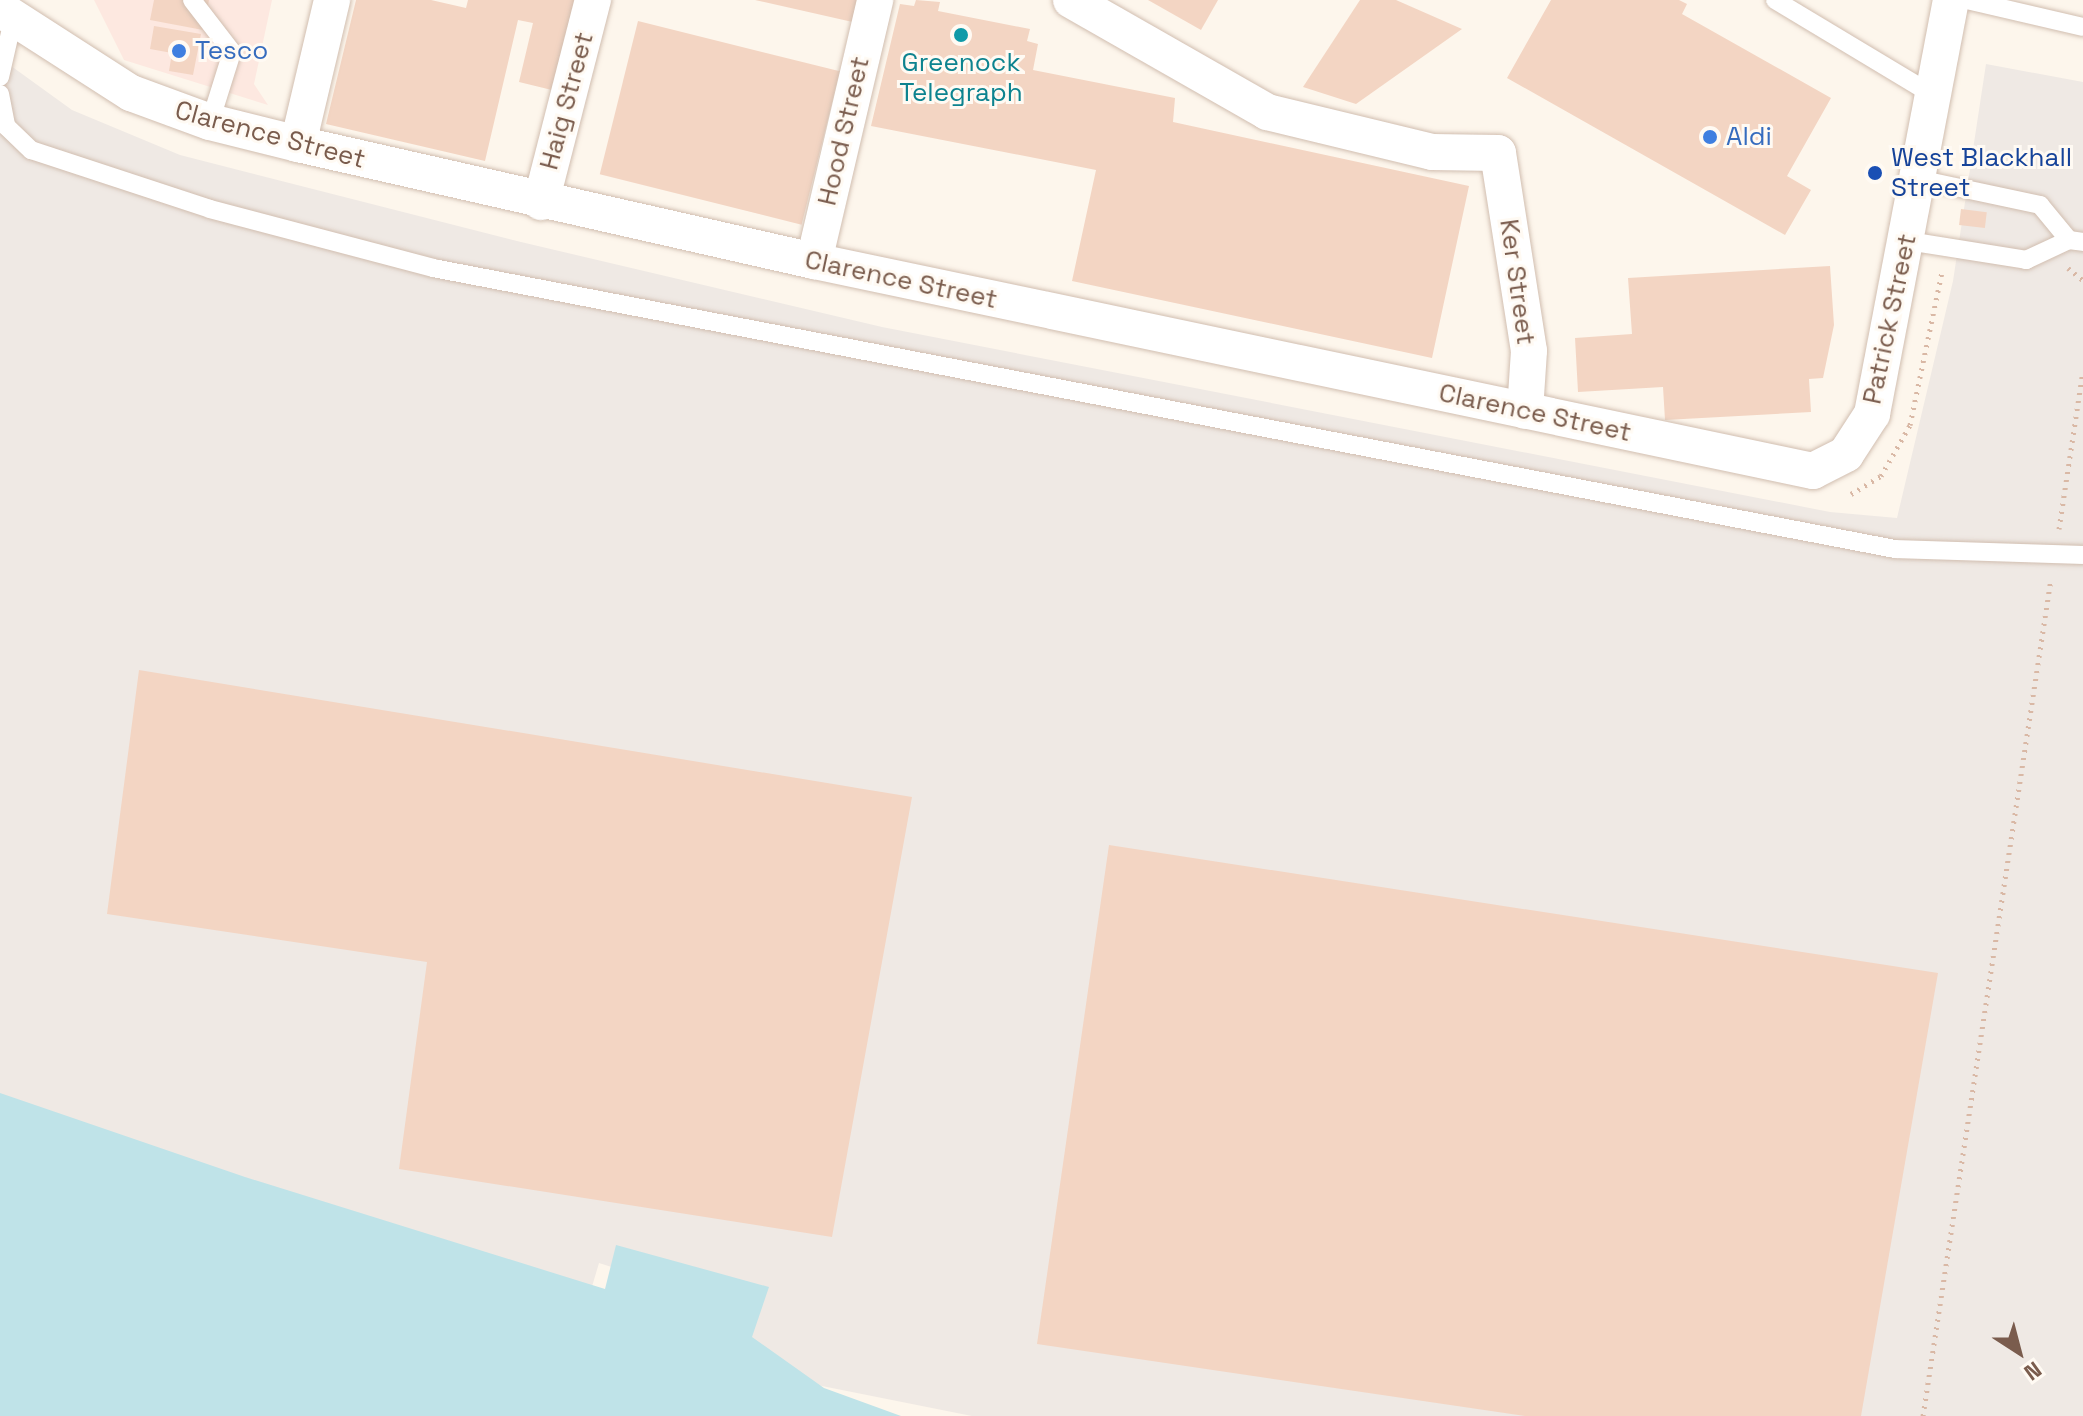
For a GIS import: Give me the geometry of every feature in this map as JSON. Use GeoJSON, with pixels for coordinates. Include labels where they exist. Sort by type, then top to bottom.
{"type":"FeatureCollection","features":[{"type":"Feature","properties":{"kind":"street"},"geometry":{"type":"LineString","coordinates":[[298,144],[332,0]]}},
{"type":"Feature","properties":{"kind":"street","name":"Haig Street"},"geometry":{"type":"LineString","coordinates":[[541,202],[593,0]]}},
{"type":"Feature","properties":{"kind":"street","name":"Hood Street"},"geometry":{"type":"LineString","coordinates":[[814,261],[875,0]]}},
{"type":"Feature","properties":{"kind":"street","name":"Ker Street"},"geometry":{"type":"LineString","coordinates":[[1071,0],[1267,112],[1432,152],[1498,153],[1529,351],[1525,411]]}},
{"type":"Feature","properties":{"kind":"street","name":"Patrick Street"},"geometry":{"type":"LineString","coordinates":[[1813,471],[1846,454],[1872,414],[1908,241],[1951,0]]}},
{"type":"Feature","properties":{"kind":"street","name":"Clarence Street"},"geometry":{"type":"LineString","coordinates":[[13,10],[131,93],[210,122],[541,202],[1813,471]]}},
{"type":"Feature","properties":{"kind":"lane"},"geometry":{"type":"LineString","coordinates":[[192,0],[232,52],[210,122]]}},
{"type":"Feature","properties":{"kind":"lane"},"geometry":{"type":"LineString","coordinates":[[1775,0],[1935,96]]}},
{"type":"Feature","properties":{"kind":"lane"},"geometry":{"type":"LineString","coordinates":[[1967,0],[2083,27]]}},
{"type":"Feature","properties":{"kind":"lane"},"geometry":{"type":"LineString","coordinates":[[0,77],[13,10]]}},
{"type":"Feature","properties":{"kind":"lane"},"geometry":{"type":"LineString","coordinates":[[0,94],[6,126],[31,150],[210,209],[433,268],[1895,549],[2055,557],[2083,555]]}},
{"type":"Feature","properties":{"kind":"lane"},"geometry":{"type":"LineString","coordinates":[[1908,241],[2026,260],[2076,241],[2040,205],[1918,179]]}},
{"type":"Feature","properties":{"kind":"path"},"geometry":{"type":"LineString","coordinates":[[1923,1416],[2083,371]]}},
{"type":"Feature","properties":{"kind":"shaded area"},"geometry":{"type":"Polygon","coordinates":[[[94,0],[272,0],[254,84],[268,105],[124,60],[94,0]]]}},
{"type":"Feature","properties":{"kind":"shaded area"},"geometry":{"type":"Polygon","coordinates":[[[0,58],[72,110],[180,155],[521,242],[882,327],[1830,512],[1897,518],[1953,281],[1986,64],[2083,82],[2083,1416],[972,1416],[737,1369],[747,1310],[599,1263],[588,1300],[0,1100],[0,58]]]}},
{"type":"Feature","properties":{"kind":"water"},"geometry":{"type":"Polygon","coordinates":[[[0,1093],[245,1177],[605,1289],[616,1245],[769,1287],[752,1337],[824,1388],[901,1416],[0,1416],[0,1093]]]}},
{"type":"Feature","properties":{"kind":"building"},"geometry":{"type":"Polygon","coordinates":[[[154,0],[209,0],[203,30],[150,20],[154,0]]]}},
{"type":"Feature","properties":{"kind":"building"},"geometry":{"type":"Polygon","coordinates":[[[356,0],[431,0],[466,8],[468,0],[577,0],[556,91],[519,82],[533,23],[518,20],[485,161],[326,124],[356,0]]]}},
{"type":"Feature","properties":{"kind":"building"},"geometry":{"type":"Polygon","coordinates":[[[755,0],[862,0],[857,23],[755,0]]]}},
{"type":"Feature","properties":{"kind":"building"},"geometry":{"type":"Polygon","coordinates":[[[916,0],[940,2],[938,11],[1030,29],[1027,41],[1038,44],[1033,70],[1175,98],[1173,122],[1469,186],[1432,358],[1072,281],[1096,170],[871,126],[900,4],[914,6],[916,0]]]}},
{"type":"Feature","properties":{"kind":"building"},"geometry":{"type":"Polygon","coordinates":[[[1148,0],[1218,0],[1201,30],[1148,0]]]}},
{"type":"Feature","properties":{"kind":"building"},"geometry":{"type":"Polygon","coordinates":[[[1360,0],[1396,0],[1462,29],[1356,104],[1303,87],[1360,0]]]}},
{"type":"Feature","properties":{"kind":"building","name":"Aldi"},"geometry":{"type":"Polygon","coordinates":[[[1551,0],[1679,0],[1687,4],[1682,14],[1831,98],[1787,176],[1811,190],[1785,235],[1507,78],[1551,0]]]}},
{"type":"Feature","properties":{"kind":"building"},"geometry":{"type":"Polygon","coordinates":[[[638,21],[840,71],[802,225],[600,174],[638,21]]]}},
{"type":"Feature","properties":{"kind":"building","name":"Tesco"},"geometry":{"type":"Polygon","coordinates":[[[154,26],[201,34],[193,75],[169,71],[172,53],[150,49],[154,26]]]}},
{"type":"Feature","properties":{"kind":"building"},"geometry":{"type":"Polygon","coordinates":[[[1961,209],[1987,212],[1985,228],[1959,225],[1961,209]]]}},
{"type":"Feature","properties":{"kind":"building"},"geometry":{"type":"Polygon","coordinates":[[[1830,266],[1834,325],[1823,378],[1809,379],[1811,412],[1665,420],[1663,387],[1578,392],[1575,338],[1632,334],[1628,278],[1830,266]]]}},
{"type":"Feature","properties":{"kind":"building"},"geometry":{"type":"Polygon","coordinates":[[[139,670],[912,797],[832,1237],[399,1169],[427,962],[107,914],[139,670]]]}},
{"type":"Feature","properties":{"kind":"building"},"geometry":{"type":"Polygon","coordinates":[[[1109,845],[1938,973],[1861,1416],[1525,1416],[1037,1344],[1109,845]]]}},
{"type":"Feature","properties":{"kind":"place","name":"Greenock Telegraph"},"geometry":{"type":"Point","coordinates":[961,35]}},
{"type":"Feature","properties":{"kind":"place","name":"Tesco"},"geometry":{"type":"Point","coordinates":[179,51]}},
{"type":"Feature","properties":{"kind":"place","name":"Aldi"},"geometry":{"type":"Point","coordinates":[1710,137]}},
{"type":"Feature","properties":{"kind":"place","name":"West Blackhall Street"},"geometry":{"type":"Point","coordinates":[1875,173]}}]}
